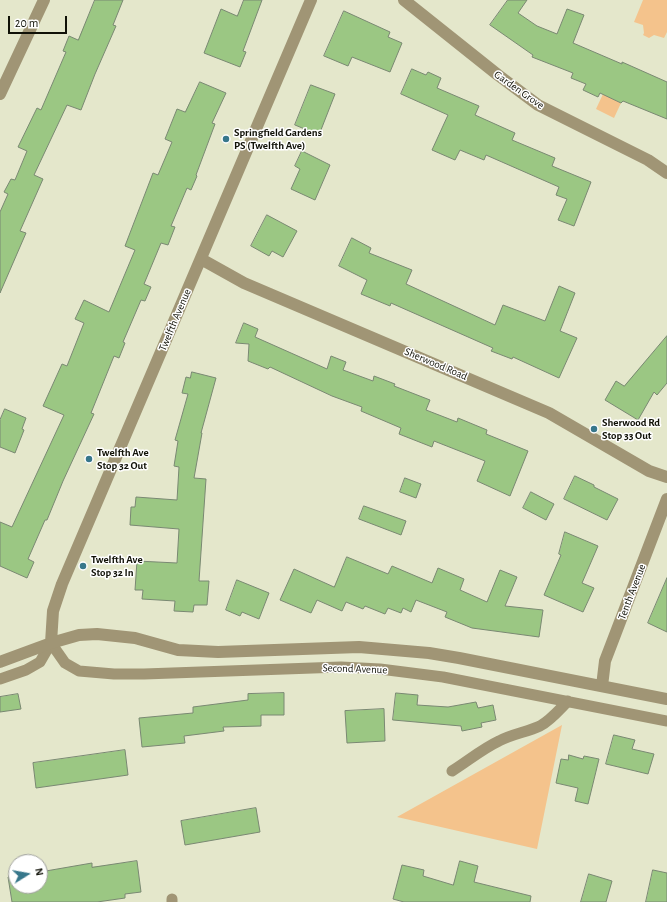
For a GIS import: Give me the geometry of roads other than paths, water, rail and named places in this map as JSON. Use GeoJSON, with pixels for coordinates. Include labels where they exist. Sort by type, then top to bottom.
{"type":"FeatureCollection","features":[{"type":"Feature","properties":{"kind":"street"},"geometry":{"type":"LineString","coordinates":[[0,94],[44,0]]}},
{"type":"Feature","properties":{"kind":"street","name":"Twelfth Avenue"},"geometry":{"type":"LineString","coordinates":[[51,643],[53,611],[62,584],[311,0]]}},
{"type":"Feature","properties":{"kind":"street","name":"Garden Grove"},"geometry":{"type":"LineString","coordinates":[[404,0],[538,105],[648,160],[667,173]]}},
{"type":"Feature","properties":{"kind":"street","name":"Sherwood Road"},"geometry":{"type":"LineString","coordinates":[[201,259],[244,283],[549,413],[649,471],[667,476]]}},
{"type":"Feature","properties":{"kind":"street","name":"Tenth Avenue"},"geometry":{"type":"LineString","coordinates":[[602,686],[605,662],[667,500]]}},
{"type":"Feature","properties":{"kind":"street","name":"Second Avenue"},"geometry":{"type":"LineString","coordinates":[[0,662],[51,643],[79,635],[97,634],[135,638],[178,650],[196,652],[359,647],[459,658],[667,699]]}},
{"type":"Feature","properties":{"kind":"lane"},"geometry":{"type":"LineString","coordinates":[[0,679],[26,670],[40,662],[51,643]]}},
{"type":"Feature","properties":{"kind":"lane","name":"Second Avenue"},"geometry":{"type":"LineString","coordinates":[[51,643],[65,663],[79,671],[114,674],[144,674],[334,667],[380,669],[443,677],[667,721]]}},
{"type":"Feature","properties":{"kind":"lane"},"geometry":{"type":"LineString","coordinates":[[452,771],[491,744],[540,726],[552,718],[568,701]]}},
{"type":"Feature","properties":{"kind":"place","name":"Springfield Gardens PS (Twelfth Ave)"},"geometry":{"type":"Point","coordinates":[226,139]}},
{"type":"Feature","properties":{"kind":"place","name":"Sherwood Rd Stop 33 Out"},"geometry":{"type":"Point","coordinates":[594,429]}},
{"type":"Feature","properties":{"kind":"place","name":"Twelfth Ave Stop 32 Out"},"geometry":{"type":"Point","coordinates":[89,459]}},
{"type":"Feature","properties":{"kind":"place","name":"Twelfth Ave Stop 32 In"},"geometry":{"type":"Point","coordinates":[83,566]}}]}
